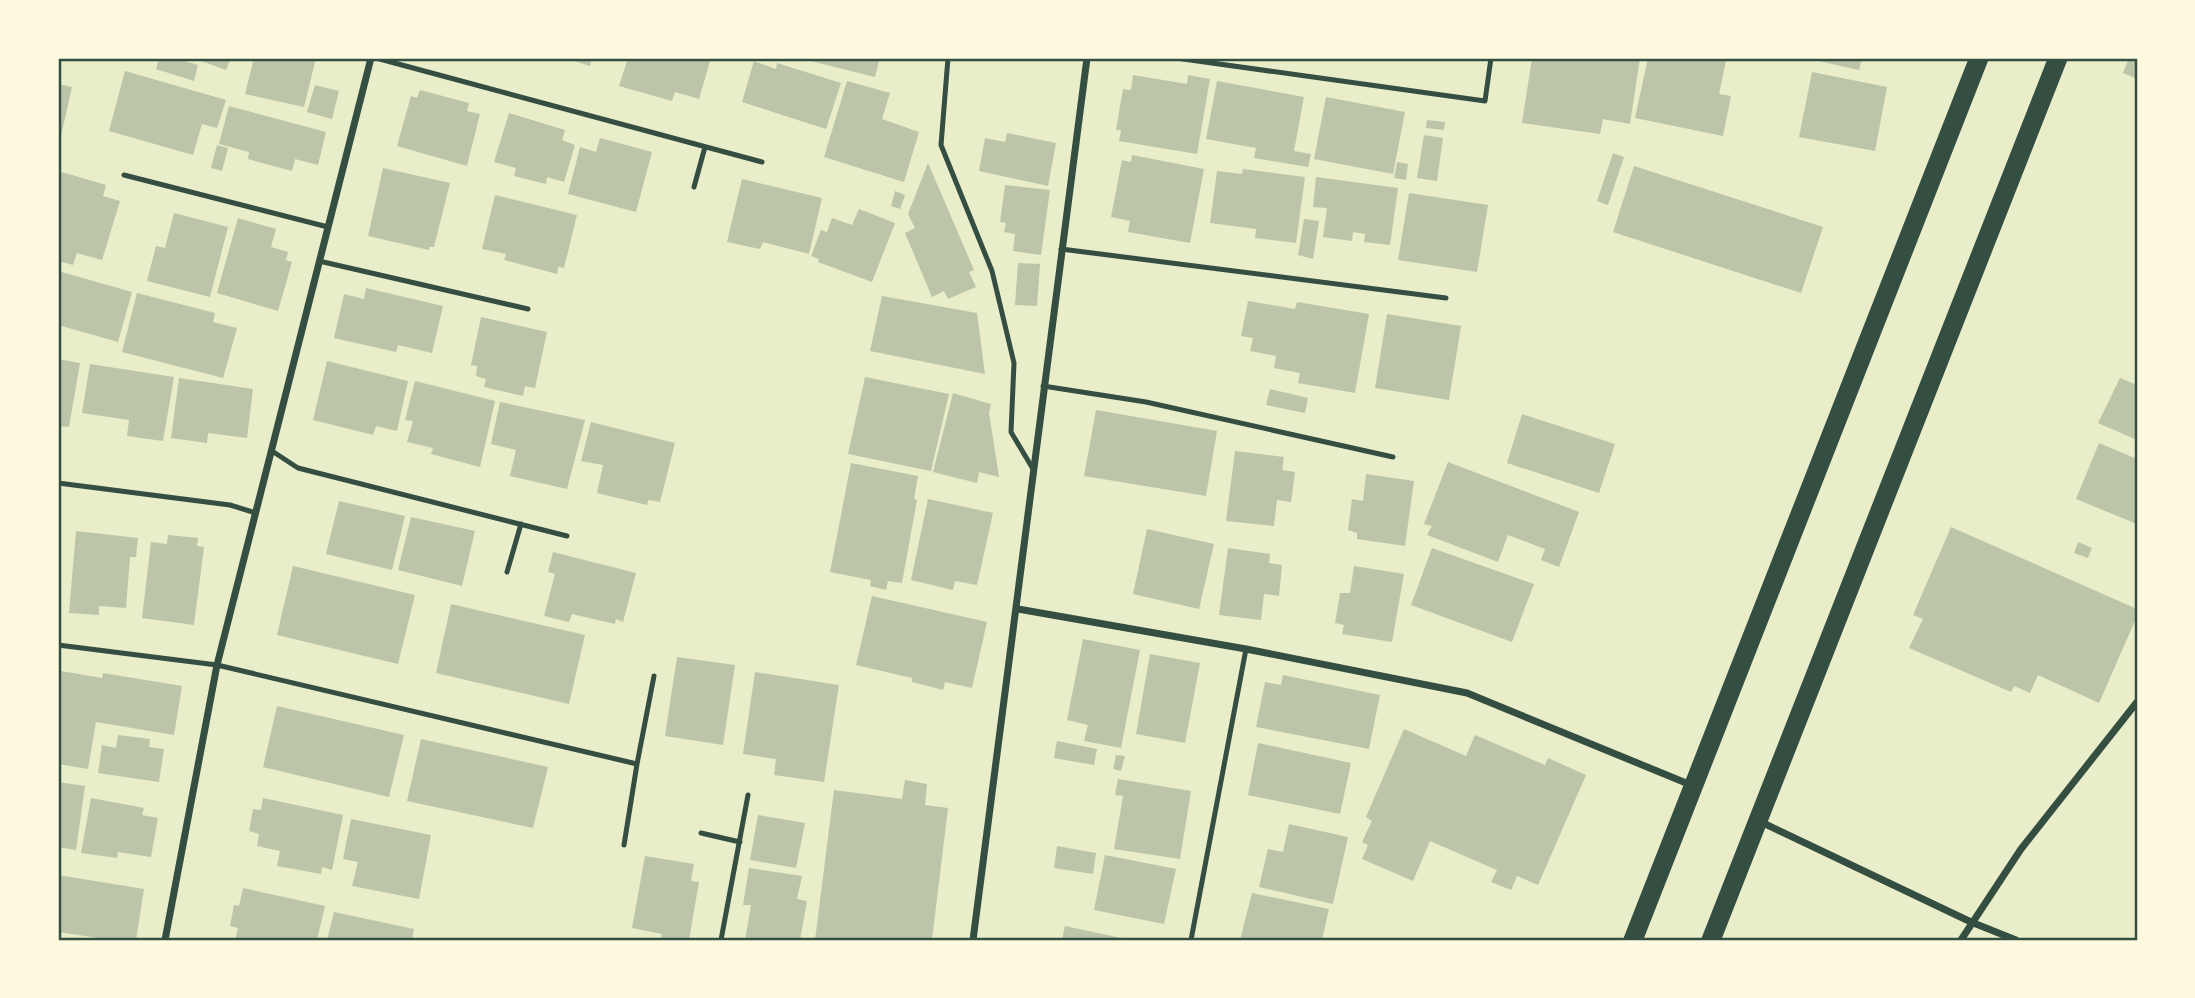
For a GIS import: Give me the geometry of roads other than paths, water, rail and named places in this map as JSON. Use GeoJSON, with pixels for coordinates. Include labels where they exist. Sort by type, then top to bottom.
{"type":"FeatureCollection","features":[{"type":"Feature","properties":{"kind":"highway"},"geometry":{"type":"LineString","coordinates":[[1633,940],[1979,58]]}},
{"type":"Feature","properties":{"kind":"highway"},"geometry":{"type":"LineString","coordinates":[[1711,940],[2058,58]]}},
{"type":"Feature","properties":{"kind":"street"},"geometry":{"type":"LineString","coordinates":[[165,940],[217,665],[373,58]]}},
{"type":"Feature","properties":{"kind":"street"},"geometry":{"type":"LineString","coordinates":[[973,940],[1087,58]]}},
{"type":"Feature","properties":{"kind":"street"},"geometry":{"type":"LineString","coordinates":[[1017,609],[1246,649],[1468,693],[1694,786]]}},
{"type":"Feature","properties":{"kind":"street"},"geometry":{"type":"LineString","coordinates":[[1961,940],[2021,849],[2137,702]]}},
{"type":"Feature","properties":{"kind":"street"},"geometry":{"type":"LineString","coordinates":[[1759,820],[1971,922],[2016,940]]}},
{"type":"Feature","properties":{"kind":"lane"},"geometry":{"type":"LineString","coordinates":[[373,58],[762,162]]}},
{"type":"Feature","properties":{"kind":"lane"},"geometry":{"type":"LineString","coordinates":[[948,58],[941,145],[992,271],[1014,363],[1011,432],[1033,469]]}},
{"type":"Feature","properties":{"kind":"lane"},"geometry":{"type":"LineString","coordinates":[[1176,58],[1485,101],[1491,58]]}},
{"type":"Feature","properties":{"kind":"lane"},"geometry":{"type":"LineString","coordinates":[[694,187],[705,147]]}},
{"type":"Feature","properties":{"kind":"lane"},"geometry":{"type":"LineString","coordinates":[[124,175],[328,227]]}},
{"type":"Feature","properties":{"kind":"lane"},"geometry":{"type":"LineString","coordinates":[[1061,249],[1446,298]]}},
{"type":"Feature","properties":{"kind":"lane"},"geometry":{"type":"LineString","coordinates":[[319,261],[528,309]]}},
{"type":"Feature","properties":{"kind":"lane"},"geometry":{"type":"LineString","coordinates":[[1043,386],[1146,402],[1393,457]]}},
{"type":"Feature","properties":{"kind":"lane"},"geometry":{"type":"LineString","coordinates":[[272,451],[298,468],[567,536]]}},
{"type":"Feature","properties":{"kind":"lane"},"geometry":{"type":"LineString","coordinates":[[58,483],[230,505],[256,513]]}},
{"type":"Feature","properties":{"kind":"lane"},"geometry":{"type":"LineString","coordinates":[[508,572],[521,524]]}},
{"type":"Feature","properties":{"kind":"lane"},"geometry":{"type":"LineString","coordinates":[[58,645],[217,665],[637,764]]}},
{"type":"Feature","properties":{"kind":"lane"},"geometry":{"type":"LineString","coordinates":[[1191,940],[1246,649]]}},
{"type":"Feature","properties":{"kind":"lane"},"geometry":{"type":"LineString","coordinates":[[624,845],[654,676]]}},
{"type":"Feature","properties":{"kind":"lane"},"geometry":{"type":"LineString","coordinates":[[722,940],[748,795]]}},
{"type":"Feature","properties":{"kind":"lane"},"geometry":{"type":"LineString","coordinates":[[701,833],[740,842]]}}]}
